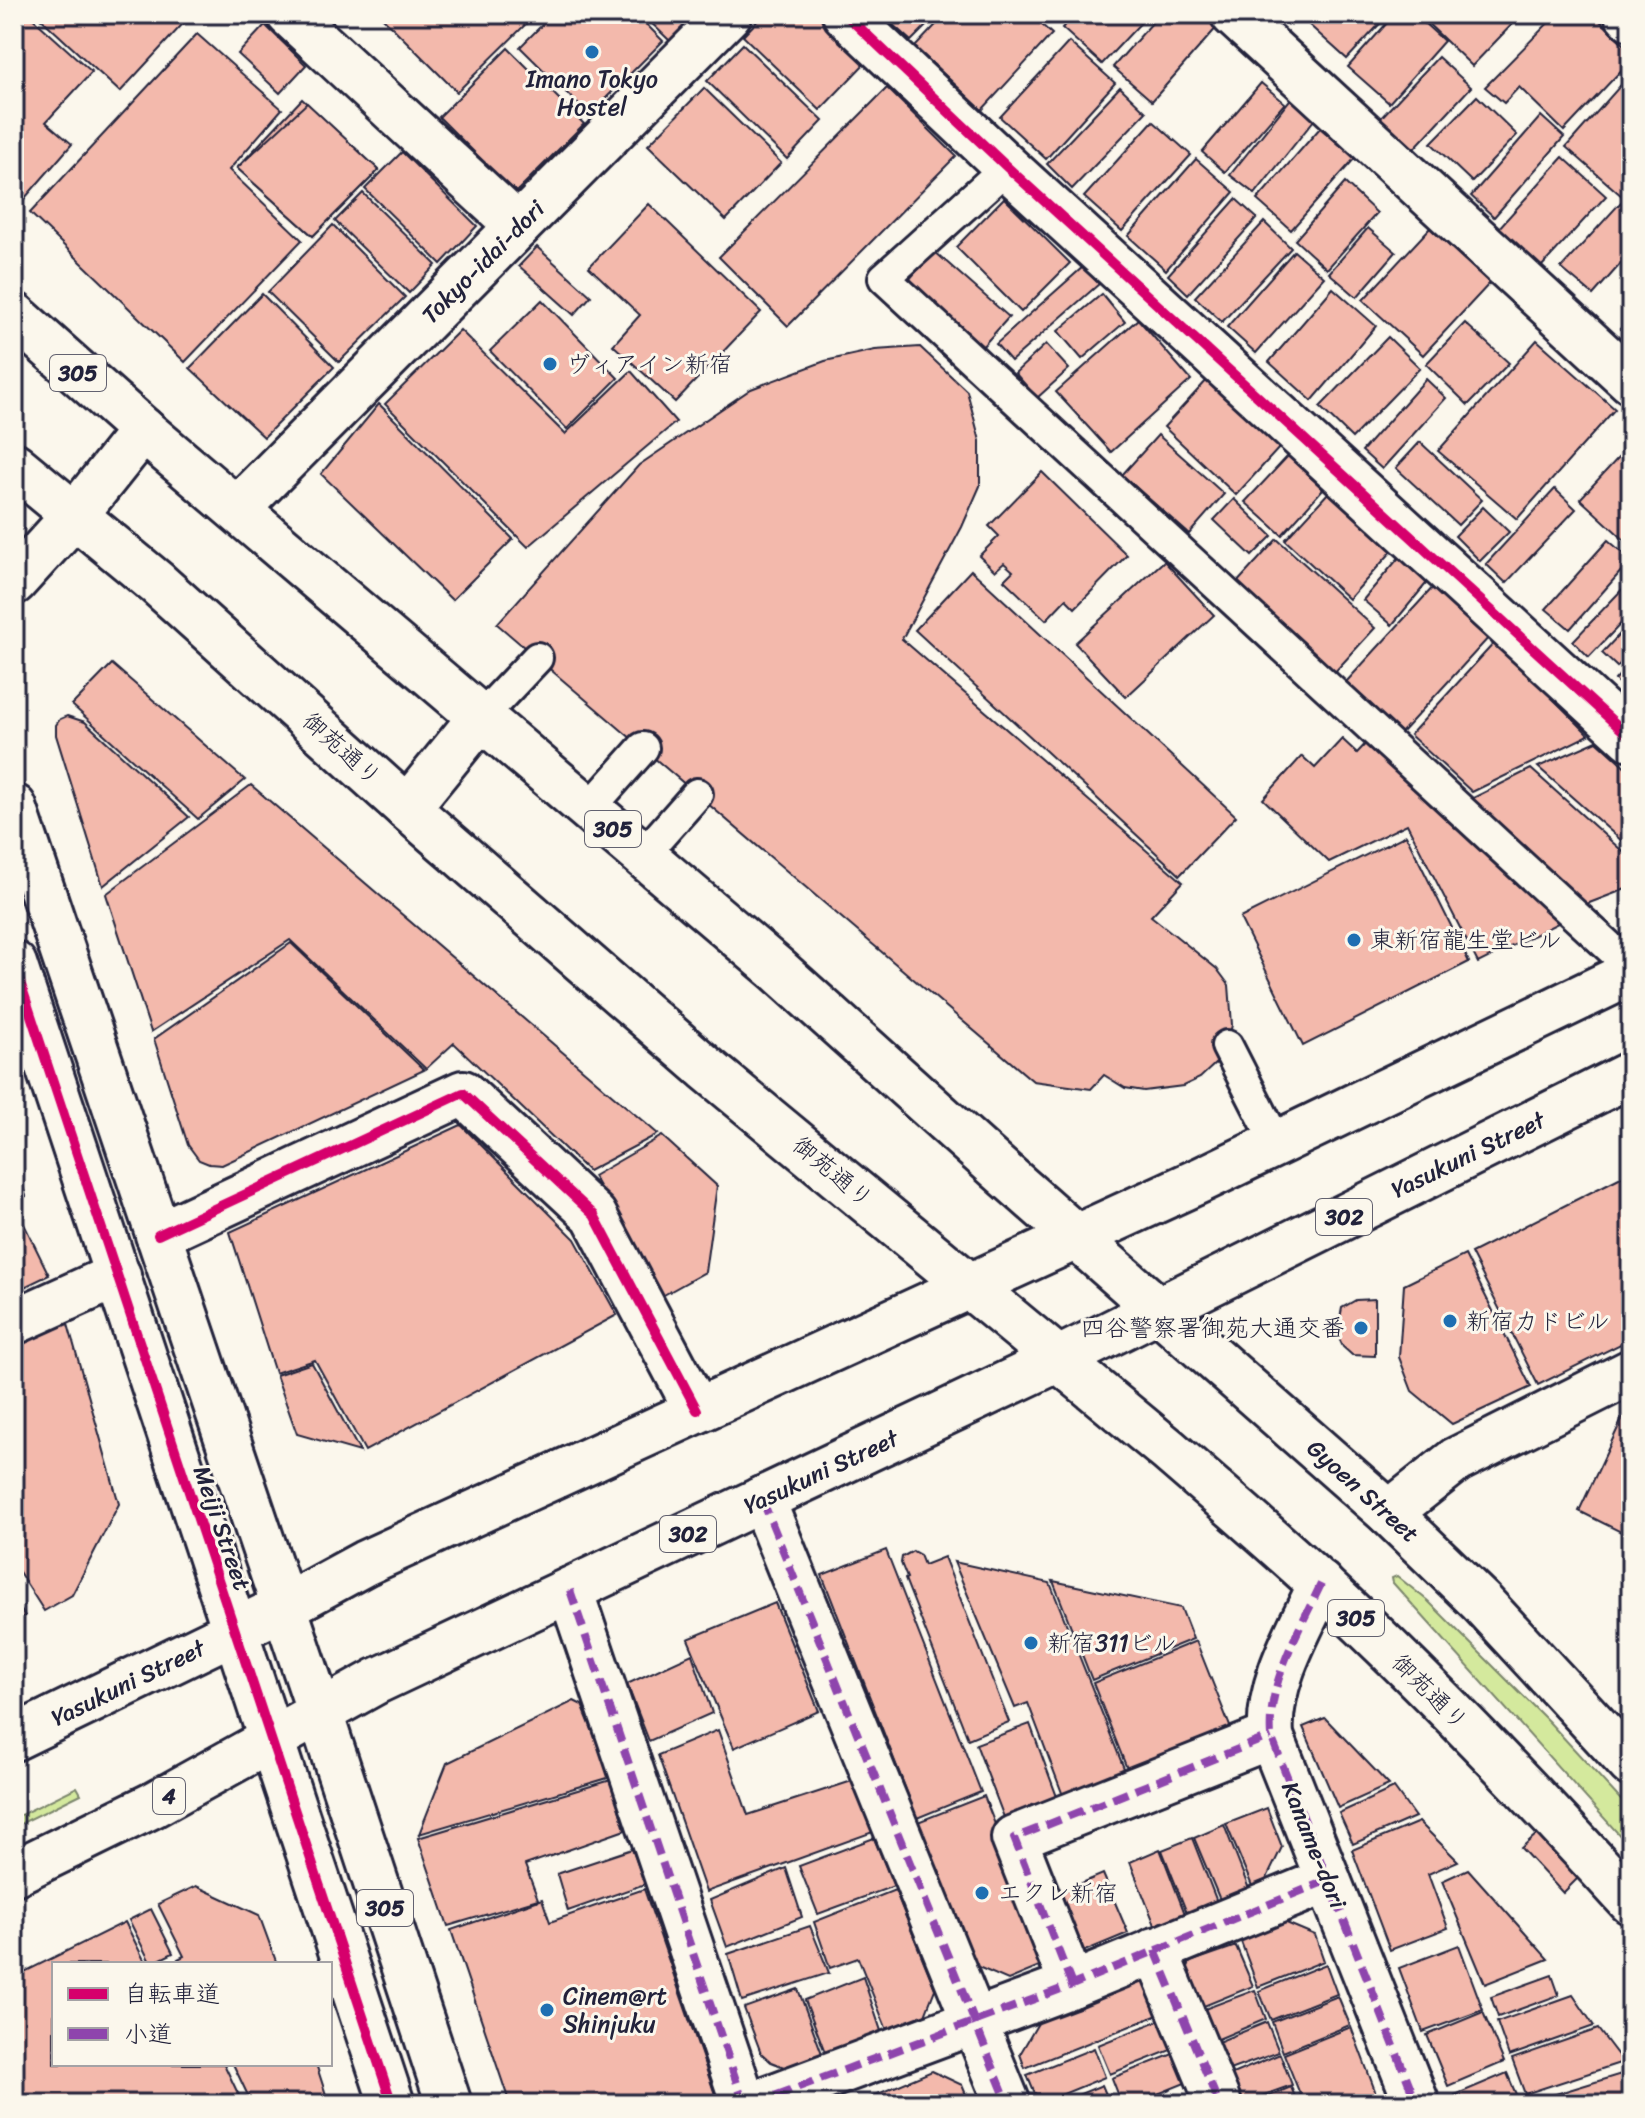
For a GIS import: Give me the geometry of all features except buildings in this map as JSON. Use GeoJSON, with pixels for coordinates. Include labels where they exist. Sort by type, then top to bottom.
{"type":"FeatureCollection","features":[{"type":"Feature","properties":{"kind":"main road"},"geometry":{"type":"LineString","coordinates":[[289,14],[518,226]]}},
{"type":"Feature","properties":{"kind":"main road","name":"Tokyo-idai-dori"},"geometry":{"type":"LineString","coordinates":[[237,509],[729,14]]}},
{"type":"Feature","properties":{"kind":"main road"},"geometry":{"type":"LineString","coordinates":[[845,14],[1007,167],[1631,738]]}},
{"type":"Feature","properties":{"kind":"main road"},"geometry":{"type":"LineString","coordinates":[[1233,14],[1631,381]]}},
{"type":"Feature","properties":{"kind":"main road","name":"305"},"geometry":{"type":"LineString","coordinates":[[14,315],[143,430],[778,970],[1077,1237]]}},
{"type":"Feature","properties":{"kind":"main road"},"geometry":{"type":"LineString","coordinates":[[14,582],[75,515],[143,430]]}},
{"type":"Feature","properties":{"kind":"main road","name":"御苑通り"},"geometry":{"type":"LineString","coordinates":[[14,465],[157,583],[407,808],[706,1068],[1168,1450],[1321,1584],[1542,1803],[1631,1902]]}},
{"type":"Feature","properties":{"kind":"main road"},"geometry":{"type":"LineString","coordinates":[[407,808],[481,717]]}},
{"type":"Feature","properties":{"kind":"main road","name":"Meiji Street"},"geometry":{"type":"LineString","coordinates":[[14,807],[449,2104]]}},
{"type":"Feature","properties":{"kind":"main road","name":"Meiji Street"},"geometry":{"type":"LineString","coordinates":[[14,964],[392,2104]]}},
{"type":"Feature","properties":{"kind":"main road","name":"Yasukuni Street"},"geometry":{"type":"LineString","coordinates":[[14,1738],[284,1607],[365,1563],[1277,1144],[1631,973]]}},
{"type":"Feature","properties":{"kind":"main road","name":"Yasukuni Street"},"geometry":{"type":"LineString","coordinates":[[14,1873],[153,1805],[377,1681],[1057,1360],[1631,1074]]}},
{"type":"Feature","properties":{"kind":"main road"},"geometry":{"type":"LineString","coordinates":[[158,1235],[463,1093],[594,1215],[697,1410]]}},
{"type":"Feature","properties":{"kind":"main road","name":"Gyoen Street"},"geometry":{"type":"LineString","coordinates":[[1077,1237],[1389,1513],[1481,1602],[1631,1764]]}},
{"type":"Feature","properties":{"kind":"main road"},"geometry":{"type":"LineString","coordinates":[[14,1322],[118,1275]]}},
{"type":"Feature","properties":{"kind":"main road"},"geometry":{"type":"LineString","coordinates":[[1389,1513],[1456,1460],[1631,1372]]}},
{"type":"Feature","properties":{"kind":"main road"},"geometry":{"type":"LineString","coordinates":[[762,1499],[1008,2104]]}},
{"type":"Feature","properties":{"kind":"main road","name":"Kaname-dori"},"geometry":{"type":"LineString","coordinates":[[1321,1584],[1284,1662],[1270,1719],[1271,1736],[1417,2104]]}},
{"type":"Feature","properties":{"kind":"main road"},"geometry":{"type":"LineString","coordinates":[[570,1590],[744,2104]]}},
{"type":"Feature","properties":{"kind":"main road"},"geometry":{"type":"LineString","coordinates":[[1072,1985],[1014,1838],[1271,1736]]}},
{"type":"Feature","properties":{"kind":"main road"},"geometry":{"type":"LineString","coordinates":[[753,2104],[1072,1985],[1328,1880]]}},
{"type":"Feature","properties":{"kind":"main road"},"geometry":{"type":"LineString","coordinates":[[1155,1950],[1219,2104]]}},
{"type":"Feature","properties":{"kind":"lane"},"geometry":{"type":"LineString","coordinates":[[1007,167],[884,278],[1631,967]]}},
{"type":"Feature","properties":{"kind":"lane"},"geometry":{"type":"LineString","coordinates":[[481,717],[537,658]]}},
{"type":"Feature","properties":{"kind":"lane"},"geometry":{"type":"LineString","coordinates":[[589,809],[643,748]]}},
{"type":"Feature","properties":{"kind":"lane"},"geometry":{"type":"LineString","coordinates":[[643,855],[697,794]]}},
{"type":"Feature","properties":{"kind":"lane"},"geometry":{"type":"LineString","coordinates":[[1227,1046],[1277,1144]]}},
{"type":"Feature","properties":{"kind":"green space"},"geometry":{"type":"Polygon","coordinates":[[[1397,1576],[1428,1601],[1549,1722],[1631,1811],[1631,1848],[1393,1583],[1392,1578],[1397,1576]]]}},
{"type":"Feature","properties":{"kind":"green space"},"geometry":{"type":"Polygon","coordinates":[[[77,1787],[81,1794],[14,1827],[14,1818],[77,1787]]]}},
{"type":"Feature","properties":{"kind":"marked path"},"geometry":{"type":"LineString","coordinates":[[762,1499],[1008,2104]]}},
{"type":"Feature","properties":{"kind":"marked path"},"geometry":{"type":"LineString","coordinates":[[1321,1584],[1279,1677],[1271,1716],[1271,1736],[1417,2104]]}},
{"type":"Feature","properties":{"kind":"marked path"},"geometry":{"type":"LineString","coordinates":[[570,1590],[744,2104]]}},
{"type":"Feature","properties":{"kind":"marked path"},"geometry":{"type":"LineString","coordinates":[[1072,1985],[1014,1838],[1271,1736]]}},
{"type":"Feature","properties":{"kind":"marked path"},"geometry":{"type":"LineString","coordinates":[[753,2104],[1072,1985],[1328,1880]]}},
{"type":"Feature","properties":{"kind":"marked path"},"geometry":{"type":"LineString","coordinates":[[1155,1950],[1219,2104]]}},
{"type":"Feature","properties":{"kind":"cycle path"},"geometry":{"type":"LineString","coordinates":[[845,14],[1007,167],[1631,738]]}},
{"type":"Feature","properties":{"kind":"cycle path"},"geometry":{"type":"LineString","coordinates":[[14,964],[392,2104]]}},
{"type":"Feature","properties":{"kind":"cycle path"},"geometry":{"type":"LineString","coordinates":[[158,1235],[463,1093],[594,1215],[697,1410]]}},
{"type":"Feature","properties":{"kind":"place","name":"Imano Tokyo Hostel"},"geometry":{"type":"Point","coordinates":[592,52]}},
{"type":"Feature","properties":{"kind":"place","name":"ヴィアイン新宿"},"geometry":{"type":"Point","coordinates":[550,364]}},
{"type":"Feature","properties":{"kind":"place","name":"東新宿龍生堂ビル"},"geometry":{"type":"Point","coordinates":[1354,940]}},
{"type":"Feature","properties":{"kind":"place","name":"新宿カドビル"},"geometry":{"type":"Point","coordinates":[1450,1321]}},
{"type":"Feature","properties":{"kind":"place","name":"四谷警察署御苑大通交番"},"geometry":{"type":"Point","coordinates":[1361,1328]}},
{"type":"Feature","properties":{"kind":"place","name":"新宿311ビル"},"geometry":{"type":"Point","coordinates":[1031,1643]}},
{"type":"Feature","properties":{"kind":"place","name":"エクレ新宿"},"geometry":{"type":"Point","coordinates":[982,1893]}},
{"type":"Feature","properties":{"kind":"place","name":"Cinem@rt Shinjuku"},"geometry":{"type":"Point","coordinates":[547,2010]}}]}
